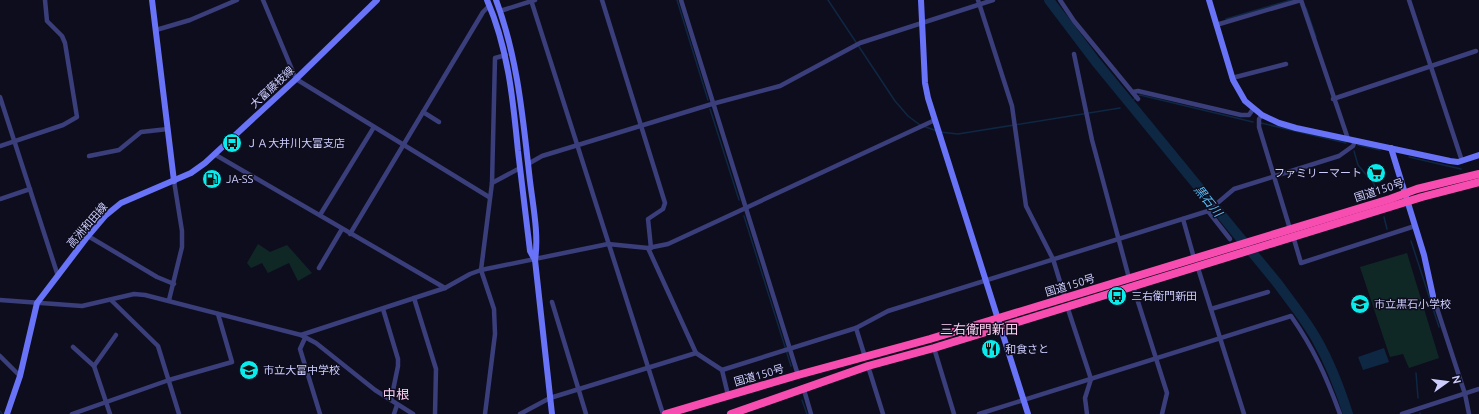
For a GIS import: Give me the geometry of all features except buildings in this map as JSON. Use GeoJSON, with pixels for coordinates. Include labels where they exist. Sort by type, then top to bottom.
{"type":"FeatureCollection","features":[{"type":"Feature","properties":{"kind":"highway","name":"国道150号"},"geometry":{"type":"LineString","coordinates":[[1407,198],[1425,187],[1479,174]]}},
{"type":"Feature","properties":{"kind":"highway","name":"国道150号"},"geometry":{"type":"LineString","coordinates":[[733,414],[868,366],[934,348],[1133,286],[1196,262],[1240,248],[1407,198],[1479,182]]}},
{"type":"Feature","properties":{"kind":"highway","name":"国道150号"},"geometry":{"type":"LineString","coordinates":[[665,414],[798,375],[865,358],[1129,278],[1196,262]]}},
{"type":"Feature","properties":{"kind":"street"},"geometry":{"type":"LineString","coordinates":[[0,146],[63,125],[77,117],[65,43],[62,36],[47,21],[44,0]]}},
{"type":"Feature","properties":{"kind":"street"},"geometry":{"type":"LineString","coordinates":[[152,0],[174,180],[182,232],[182,247],[174,284],[168,300]]}},
{"type":"Feature","properties":{"kind":"street"},"geometry":{"type":"LineString","coordinates":[[156,30],[190,20],[237,0]]}},
{"type":"Feature","properties":{"kind":"street"},"geometry":{"type":"LineString","coordinates":[[263,0],[296,79],[489,197]]}},
{"type":"Feature","properties":{"kind":"street","name":"大富藤枝線"},"geometry":{"type":"LineString","coordinates":[[174,180],[191,173],[214,154],[296,79],[377,0]]}},
{"type":"Feature","properties":{"kind":"street"},"geometry":{"type":"LineString","coordinates":[[496,0],[516,70],[528,164],[536,250],[535,260],[552,414]]}},
{"type":"Feature","properties":{"kind":"street"},"geometry":{"type":"LineString","coordinates":[[500,11],[532,0],[608,244],[665,414]]}},
{"type":"Feature","properties":{"kind":"street"},"geometry":{"type":"LineString","coordinates":[[602,0],[665,203],[663,209],[648,219],[649,248],[696,353],[722,370],[728,395]]}},
{"type":"Feature","properties":{"kind":"street"},"geometry":{"type":"LineString","coordinates":[[680,0],[745,206],[788,350],[798,375]]}},
{"type":"Feature","properties":{"kind":"street"},"geometry":{"type":"LineString","coordinates":[[921,0],[924,83],[1028,414]]}},
{"type":"Feature","properties":{"kind":"street"},"geometry":{"type":"LineString","coordinates":[[528,164],[542,156],[712,104],[780,86],[858,44],[979,2],[993,0]]}},
{"type":"Feature","properties":{"kind":"street"},"geometry":{"type":"LineString","coordinates":[[1060,0],[1074,22],[1135,95],[1138,91],[1241,115],[1248,114],[1253,109]]}},
{"type":"Feature","properties":{"kind":"street"},"geometry":{"type":"LineString","coordinates":[[1209,0],[1232,78],[1238,91],[1253,109],[1262,115],[1279,123],[1296,128],[1450,161],[1462,161],[1479,155]]}},
{"type":"Feature","properties":{"kind":"street"},"geometry":{"type":"LineString","coordinates":[[1216,25],[1300,0],[1348,139]]}},
{"type":"Feature","properties":{"kind":"street"},"geometry":{"type":"LineString","coordinates":[[1409,0],[1462,161]]}},
{"type":"Feature","properties":{"kind":"street"},"geometry":{"type":"LineString","coordinates":[[979,2],[1012,106],[1026,206],[1053,260],[1065,298]]}},
{"type":"Feature","properties":{"kind":"street"},"geometry":{"type":"LineString","coordinates":[[488,3],[497,25],[506,55],[530,251],[535,260]]}},
{"type":"Feature","properties":{"kind":"street"},"geometry":{"type":"LineString","coordinates":[[350,234],[488,3]]}},
{"type":"Feature","properties":{"kind":"street"},"geometry":{"type":"LineString","coordinates":[[1333,99],[1476,51]]}},
{"type":"Feature","properties":{"kind":"street"},"geometry":{"type":"LineString","coordinates":[[1074,54],[1086,113],[1129,278]]}},
{"type":"Feature","properties":{"kind":"street"},"geometry":{"type":"LineString","coordinates":[[484,414],[495,334],[494,309],[481,270],[489,197],[492,183],[495,58],[506,55]]}},
{"type":"Feature","properties":{"kind":"street"},"geometry":{"type":"LineString","coordinates":[[1232,78],[1286,64]]}},
{"type":"Feature","properties":{"kind":"street"},"geometry":{"type":"LineString","coordinates":[[0,97],[58,276]]}},
{"type":"Feature","properties":{"kind":"street"},"geometry":{"type":"LineString","coordinates":[[422,112],[439,122]]}},
{"type":"Feature","properties":{"kind":"street"},"geometry":{"type":"LineString","coordinates":[[1262,115],[1259,120],[1259,127],[1301,263],[1415,226]]}},
{"type":"Feature","properties":{"kind":"street"},"geometry":{"type":"LineString","coordinates":[[303,337],[445,288],[470,274],[481,270],[608,244],[649,248],[668,244],[745,206],[935,120]]}},
{"type":"Feature","properties":{"kind":"street"},"geometry":{"type":"LineString","coordinates":[[320,215],[374,127]]}},
{"type":"Feature","properties":{"kind":"street"},"geometry":{"type":"LineString","coordinates":[[89,156],[119,150],[141,132],[168,129]]}},
{"type":"Feature","properties":{"kind":"street"},"geometry":{"type":"LineString","coordinates":[[722,370],[856,328],[888,311],[1208,211],[1234,189],[1339,156],[1353,146],[1355,140]]}},
{"type":"Feature","properties":{"kind":"street"},"geometry":{"type":"LineString","coordinates":[[1390,148],[1407,198],[1426,264],[1433,296],[1469,414]]}},
{"type":"Feature","properties":{"kind":"street"},"geometry":{"type":"LineString","coordinates":[[214,154],[445,288]]}},
{"type":"Feature","properties":{"kind":"street"},"geometry":{"type":"LineString","coordinates":[[492,183],[520,168]]}},
{"type":"Feature","properties":{"kind":"street","name":"高洲和田線"},"geometry":{"type":"LineString","coordinates":[[8,413],[20,376],[38,303],[88,236],[105,216],[121,203],[174,180]]}},
{"type":"Feature","properties":{"kind":"street"},"geometry":{"type":"LineString","coordinates":[[0,199],[30,189]]}},
{"type":"Feature","properties":{"kind":"street"},"geometry":{"type":"LineString","coordinates":[[1208,211],[1230,239]]}},
{"type":"Feature","properties":{"kind":"street"},"geometry":{"type":"LineString","coordinates":[[1183,219],[1244,414]]}},
{"type":"Feature","properties":{"kind":"street"},"geometry":{"type":"LineString","coordinates":[[319,268],[342,229]]}},
{"type":"Feature","properties":{"kind":"street"},"geometry":{"type":"LineString","coordinates":[[88,236],[157,277],[174,284]]}},
{"type":"Feature","properties":{"kind":"street"},"geometry":{"type":"LineString","coordinates":[[1133,286],[1167,393],[1162,414]]}},
{"type":"Feature","properties":{"kind":"street"},"geometry":{"type":"LineString","coordinates":[[1211,309],[1268,292]]}},
{"type":"Feature","properties":{"kind":"street"},"geometry":{"type":"LineString","coordinates":[[0,300],[82,306],[134,294],[168,300],[303,337],[316,344],[375,390],[413,414]]}},
{"type":"Feature","properties":{"kind":"street"},"geometry":{"type":"LineString","coordinates":[[414,298],[436,369],[435,414]]}},
{"type":"Feature","properties":{"kind":"street"},"geometry":{"type":"LineString","coordinates":[[111,300],[158,346],[179,414]]}},
{"type":"Feature","properties":{"kind":"street"},"geometry":{"type":"LineString","coordinates":[[552,302],[586,414]]}},
{"type":"Feature","properties":{"kind":"street"},"geometry":{"type":"LineString","coordinates":[[1067,306],[1090,379],[1085,398],[1087,414]]}},
{"type":"Feature","properties":{"kind":"street"},"geometry":{"type":"LineString","coordinates":[[383,309],[398,358],[398,366],[391,400]]}},
{"type":"Feature","properties":{"kind":"street"},"geometry":{"type":"LineString","coordinates":[[72,414],[169,380],[232,362],[218,314]]}},
{"type":"Feature","properties":{"kind":"street"},"geometry":{"type":"LineString","coordinates":[[978,414],[1291,316],[1311,346],[1323,368],[1340,414]]}},
{"type":"Feature","properties":{"kind":"street"},"geometry":{"type":"LineString","coordinates":[[856,328],[865,358]]}},
{"type":"Feature","properties":{"kind":"street"},"geometry":{"type":"LineString","coordinates":[[94,366],[116,335]]}},
{"type":"Feature","properties":{"kind":"street"},"geometry":{"type":"LineString","coordinates":[[303,337],[300,349],[320,414]]}},
{"type":"Feature","properties":{"kind":"street"},"geometry":{"type":"LineString","coordinates":[[73,347],[94,366],[110,414]]}},
{"type":"Feature","properties":{"kind":"street"},"geometry":{"type":"LineString","coordinates":[[934,348],[954,414]]}},
{"type":"Feature","properties":{"kind":"street"},"geometry":{"type":"LineString","coordinates":[[520,414],[550,398],[696,353]]}},
{"type":"Feature","properties":{"kind":"street"},"geometry":{"type":"LineString","coordinates":[[0,356],[20,376]]}},
{"type":"Feature","properties":{"kind":"street"},"geometry":{"type":"LineString","coordinates":[[868,366],[883,414]]}},
{"type":"Feature","properties":{"kind":"street"},"geometry":{"type":"LineString","coordinates":[[1402,414],[1479,389]]}},
{"type":"Feature","properties":{"kind":"street"},"geometry":{"type":"LineString","coordinates":[[804,390],[812,414]]}},
{"type":"Feature","properties":{"kind":"street"},"geometry":{"type":"LineString","coordinates":[[394,414],[397,405]]}},
{"type":"Feature","properties":{"kind":"green space"},"geometry":{"type":"Polygon","coordinates":[[[258,244],[270,252],[287,245],[312,273],[298,281],[289,263],[268,273],[262,263],[251,268],[247,263],[258,244]]]}},
{"type":"Feature","properties":{"kind":"green space"},"geometry":{"type":"Polygon","coordinates":[[[1407,253],[1439,358],[1409,368],[1403,354],[1390,357],[1360,267],[1407,253]]]}},
{"type":"Feature","properties":{"kind":"water"},"geometry":{"type":"Polygon","coordinates":[[[1384,348],[1389,362],[1363,370],[1358,357],[1384,348]]]}},
{"type":"Feature","properties":{"kind":"waterway"},"geometry":{"type":"LineString","coordinates":[[677,0],[708,100]]}},
{"type":"Feature","properties":{"kind":"waterway"},"geometry":{"type":"LineString","coordinates":[[828,0],[895,101],[908,116],[920,125]]}},
{"type":"Feature","properties":{"kind":"waterway","name":"黒石川"},"geometry":{"type":"LineString","coordinates":[[1049,0],[1096,62],[1278,284],[1298,311],[1322,349],[1348,414]]}},
{"type":"Feature","properties":{"kind":"waterway"},"geometry":{"type":"LineString","coordinates":[[1226,19],[1291,0]]}},
{"type":"Feature","properties":{"kind":"waterway"},"geometry":{"type":"LineString","coordinates":[[1306,8],[1316,37]]}},
{"type":"Feature","properties":{"kind":"waterway"},"geometry":{"type":"LineString","coordinates":[[1126,105],[1140,95],[1253,122]]}},
{"type":"Feature","properties":{"kind":"waterway"},"geometry":{"type":"LineString","coordinates":[[940,132],[958,134],[1120,108]]}},
{"type":"Feature","properties":{"kind":"waterway"},"geometry":{"type":"LineString","coordinates":[[710,109],[739,200]]}},
{"type":"Feature","properties":{"kind":"waterway"},"geometry":{"type":"LineString","coordinates":[[1261,123],[1346,143]]}},
{"type":"Feature","properties":{"kind":"waterway"},"geometry":{"type":"LineString","coordinates":[[923,126],[937,131]]}},
{"type":"Feature","properties":{"kind":"waterway"},"geometry":{"type":"LineString","coordinates":[[1358,145],[1380,150]]}},
{"type":"Feature","properties":{"kind":"waterway"},"geometry":{"type":"LineString","coordinates":[[1354,151],[1358,165],[1374,184],[1375,189]]}},
{"type":"Feature","properties":{"kind":"waterway"},"geometry":{"type":"LineString","coordinates":[[1409,157],[1461,169]]}},
{"type":"Feature","properties":{"kind":"waterway"},"geometry":{"type":"LineString","coordinates":[[744,216],[791,366]]}},
{"type":"Feature","properties":{"kind":"waterway"},"geometry":{"type":"LineString","coordinates":[[1384,217],[1387,229]]}},
{"type":"Feature","properties":{"kind":"waterway"},"geometry":{"type":"LineString","coordinates":[[1411,241],[1439,327]]}},
{"type":"Feature","properties":{"kind":"waterway"},"geometry":{"type":"LineString","coordinates":[[1416,373],[1418,398]]}},
{"type":"Feature","properties":{"kind":"waterway"},"geometry":{"type":"LineString","coordinates":[[802,400],[807,414]]}},
{"type":"Feature","properties":{"kind":"place","name":"ＪＡ大井川大富支店"},"geometry":{"type":"Point","coordinates":[232,143]}},
{"type":"Feature","properties":{"kind":"place","name":"ファミリーマート"},"geometry":{"type":"Point","coordinates":[1376,173]}},
{"type":"Feature","properties":{"kind":"place","name":"JA-SS"},"geometry":{"type":"Point","coordinates":[212,179]}},
{"type":"Feature","properties":{"kind":"place","name":"三右衛門新田"},"geometry":{"type":"Point","coordinates":[1117,296]}},
{"type":"Feature","properties":{"kind":"place","name":"市立黒石小学校"},"geometry":{"type":"Point","coordinates":[1360,304]}},
{"type":"Feature","properties":{"kind":"place","name":"和食さと"},"geometry":{"type":"Point","coordinates":[991,349]}},
{"type":"Feature","properties":{"kind":"place","name":"市立大富中学校"},"geometry":{"type":"Point","coordinates":[249,370]}},
{"type":"Feature","properties":{"kind":"district","name":"三右衛門新田"},"geometry":{"type":"Point","coordinates":[979,329]}},
{"type":"Feature","properties":{"kind":"district","name":"中根"},"geometry":{"type":"Point","coordinates":[396,394]}}]}
